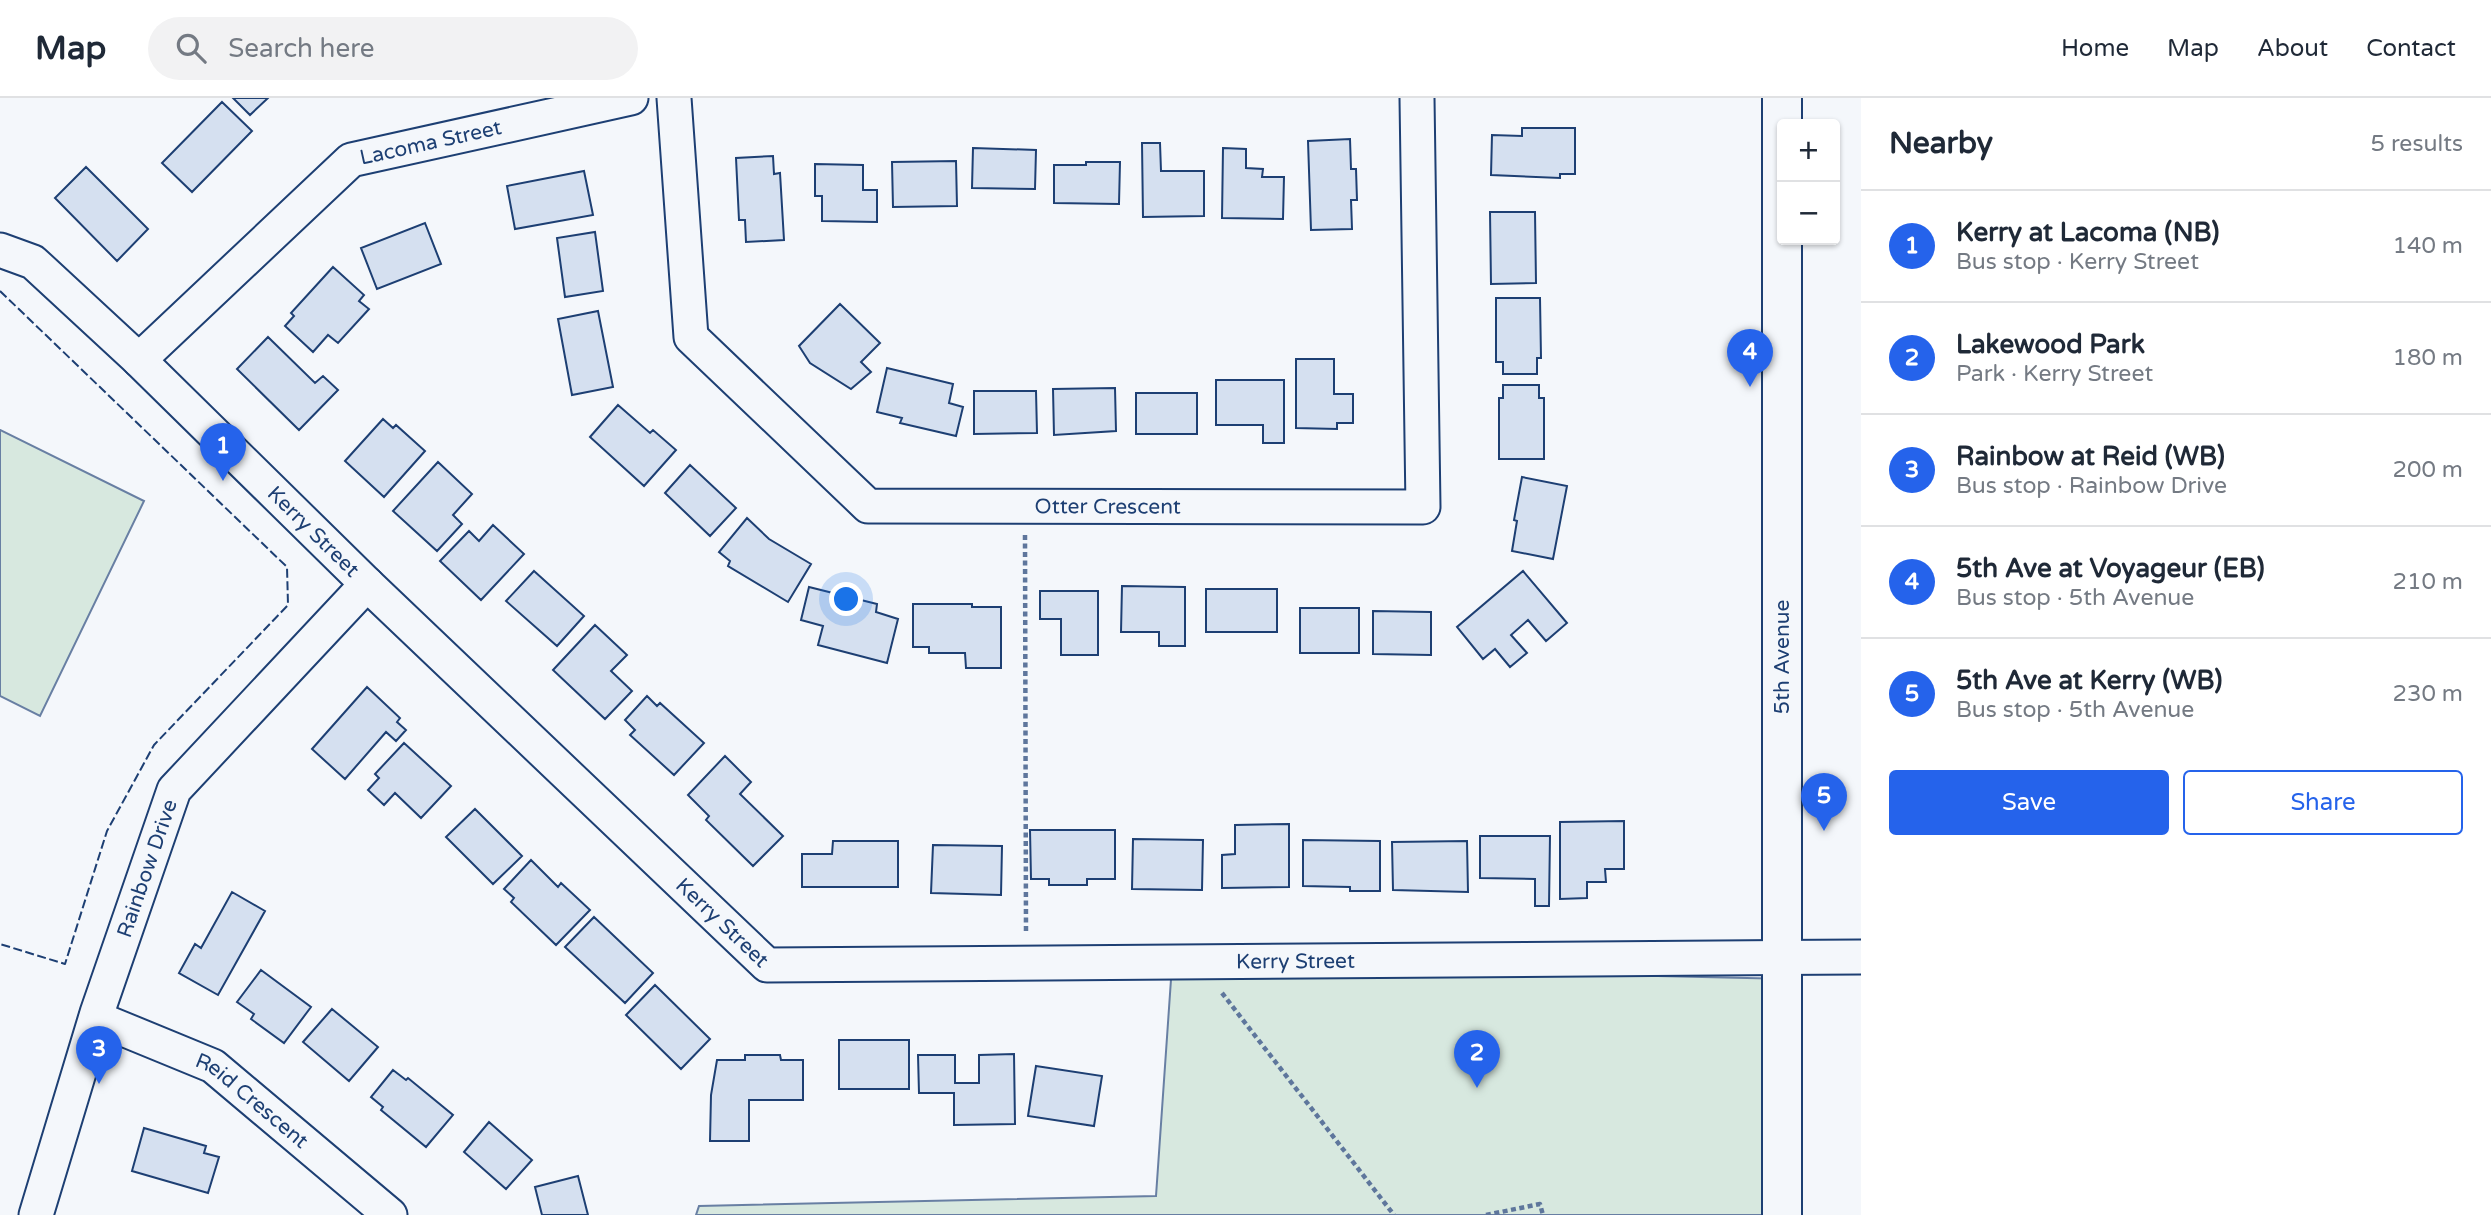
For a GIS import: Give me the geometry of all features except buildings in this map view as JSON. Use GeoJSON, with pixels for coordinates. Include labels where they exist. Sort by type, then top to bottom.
{"type":"FeatureCollection","features":[{"type":"Feature","properties":{"kind":"main road","name":"5th Avenue"},"geometry":{"type":"LineString","coordinates":[[1782,98],[1782,1215]]}},
{"type":"Feature","properties":{"kind":"street","name":"Lacoma Street"},"geometry":{"type":"LineString","coordinates":[[139,360],[351,160],[631,98]]}},
{"type":"Feature","properties":{"kind":"street","name":"Otter Crescent"},"geometry":{"type":"LineString","coordinates":[[674,98],[691,337],[868,506],[1423,507],[1417,98]]}},
{"type":"Feature","properties":{"kind":"street","name":"Kerry Street"},"geometry":{"type":"LineString","coordinates":[[0,250],[33,262],[139,360],[367,584],[766,965],[1861,957]]}},
{"type":"Feature","properties":{"kind":"street","name":"Rainbow Drive"},"geometry":{"type":"LineString","coordinates":[[36,1215],[96,1018],[174,790],[367,584]]}},
{"type":"Feature","properties":{"kind":"street","name":"Reid Crescent"},"geometry":{"type":"LineString","coordinates":[[96,1018],[213,1066],[390,1215]]}},
{"type":"Feature","properties":{"kind":"path"},"geometry":{"type":"LineString","coordinates":[[1024,506],[1026,963]]}},
{"type":"Feature","properties":{"kind":"path"},"geometry":{"type":"LineString","coordinates":[[1220,990],[1394,1215]]}},
{"type":"Feature","properties":{"kind":"path"},"geometry":{"type":"LineString","coordinates":[[1486,1215],[1540,1203],[1543,1215]]}},
{"type":"Feature","properties":{"kind":"shaded area"},"geometry":{"type":"Polygon","coordinates":[[[0,430],[144,501],[40,716],[0,696],[0,430]]]}},
{"type":"Feature","properties":{"kind":"shaded area"},"geometry":{"type":"Polygon","coordinates":[[[1172,965],[1791,979],[1790,1215],[696,1215],[699,1206],[1156,1196],[1172,965]]]}},
{"type":"Feature","properties":{"kind":"fence"},"geometry":{"type":"LineString","coordinates":[[0,291],[287,567],[288,605],[154,745],[107,831],[65,964],[0,944]]}},
{"type":"Feature","properties":{"kind":"place","name":"5th Ave at Voyageur (EB)"},"geometry":{"type":"Point","coordinates":[1750,387]}},
{"type":"Feature","properties":{"kind":"place","name":"Kerry at Lacoma (NB)"},"geometry":{"type":"Point","coordinates":[223,481]}},
{"type":"Feature","properties":{"kind":"place","name":"5th Ave at Kerry (WB)"},"geometry":{"type":"Point","coordinates":[1824,831]}},
{"type":"Feature","properties":{"kind":"place","name":"Rainbow at Reid (WB)"},"geometry":{"type":"Point","coordinates":[99,1084]}},
{"type":"Feature","properties":{"kind":"place","name":"Lakewood Park"},"geometry":{"type":"Point","coordinates":[1477,1088]}}]}
